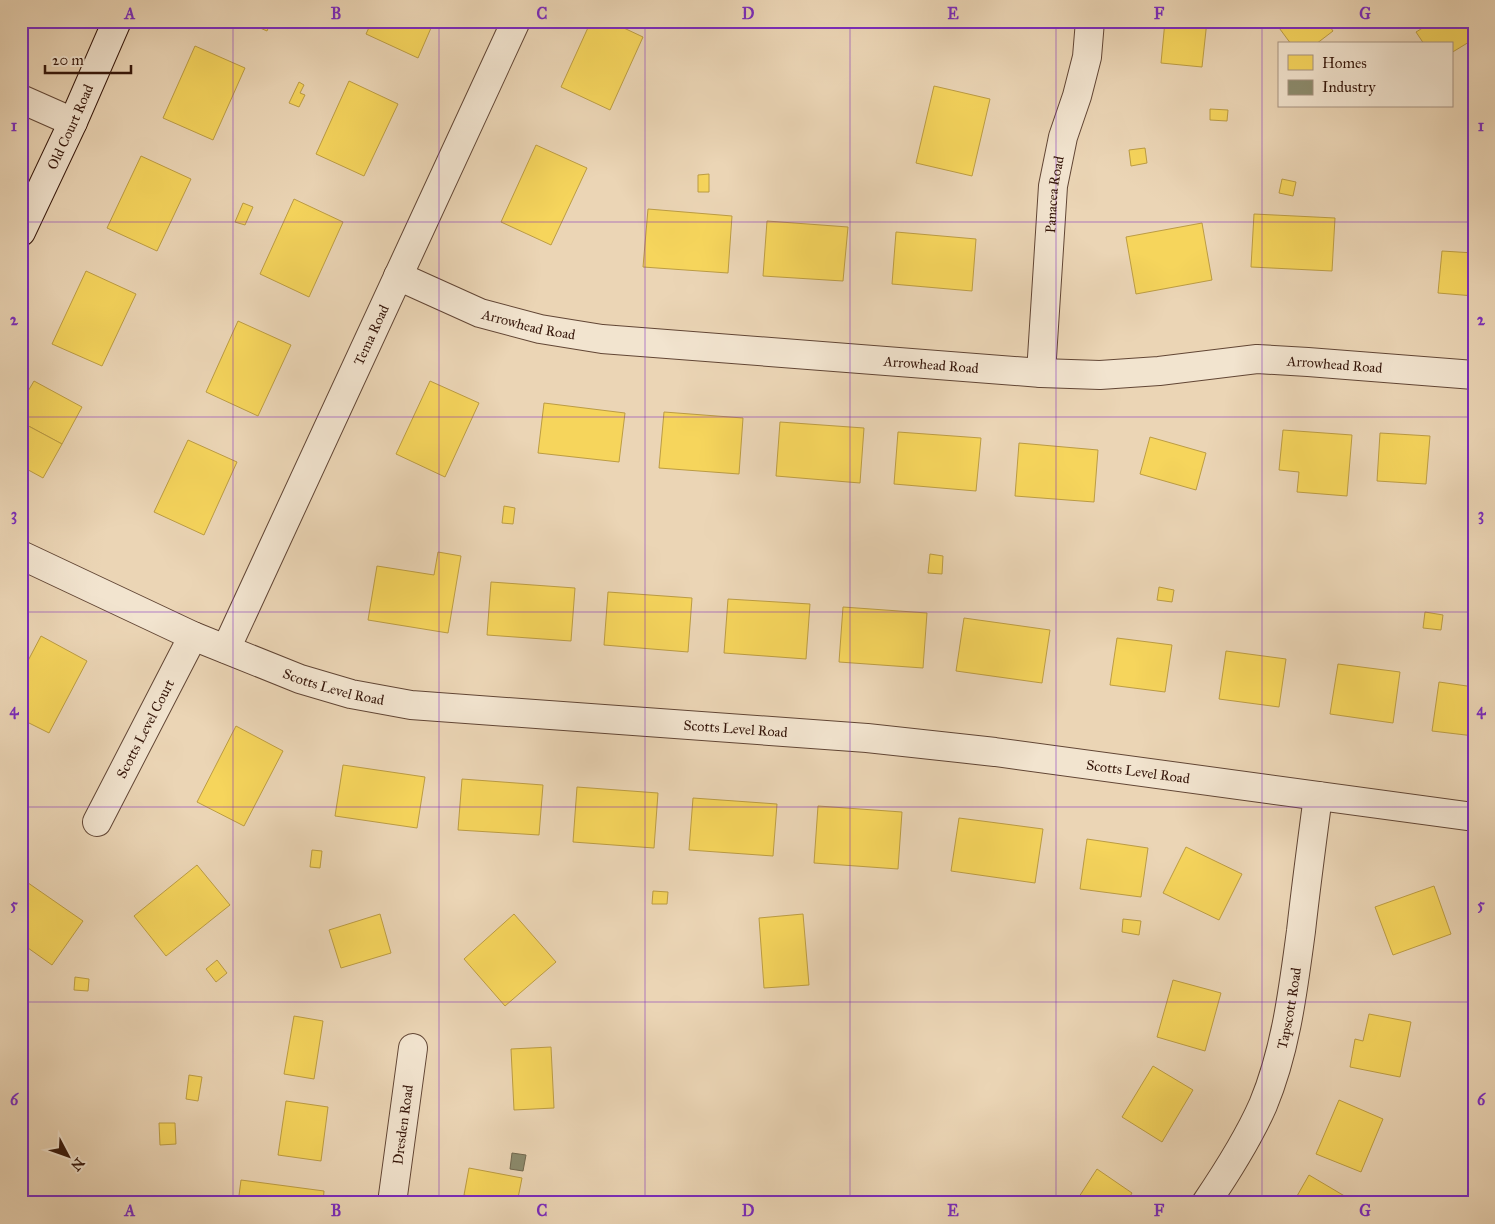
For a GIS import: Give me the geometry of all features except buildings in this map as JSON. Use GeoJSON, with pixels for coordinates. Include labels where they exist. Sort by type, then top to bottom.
{"type":"FeatureCollection","features":[{"type":"Feature","properties":{"kind":"street","name":"Old Court Road"},"geometry":{"type":"LineString","coordinates":[[21,232],[117,21]]}},
{"type":"Feature","properties":{"kind":"street","name":"Tema Road"},"geometry":{"type":"LineString","coordinates":[[226,649],[516,21]]}},
{"type":"Feature","properties":{"kind":"street","name":"Panacea Road"},"geometry":{"type":"LineString","coordinates":[[1041,373],[1053,186],[1063,137],[1077,96],[1087,57],[1090,21]]}},
{"type":"Feature","properties":{"kind":"street"},"geometry":{"type":"LineString","coordinates":[[21,99],[72,122]]}},
{"type":"Feature","properties":{"kind":"street","name":"Arrowhead Road"},"geometry":{"type":"LineString","coordinates":[[398,276],[480,313],[540,329],[602,339],[1041,373],[1100,375],[1159,371],[1257,359],[1474,375]]}},
{"type":"Feature","properties":{"kind":"street","name":"Scotts Level Road"},"geometry":{"type":"LineString","coordinates":[[21,555],[193,636],[300,678],[351,694],[411,705],[867,738],[996,752],[1474,817]]}},
{"type":"Feature","properties":{"kind":"street","name":"Scotts Level Court"},"geometry":{"type":"LineString","coordinates":[[97,822],[193,636]]}},
{"type":"Feature","properties":{"kind":"street","name":"Tapscott Road"},"geometry":{"type":"LineString","coordinates":[[1206,1203],[1243,1143],[1262,1105],[1277,1064],[1287,1024],[1296,968],[1318,796]]}},
{"type":"Feature","properties":{"kind":"street","name":"Dresden Road"},"geometry":{"type":"LineString","coordinates":[[392,1203],[413,1048]]}}]}
